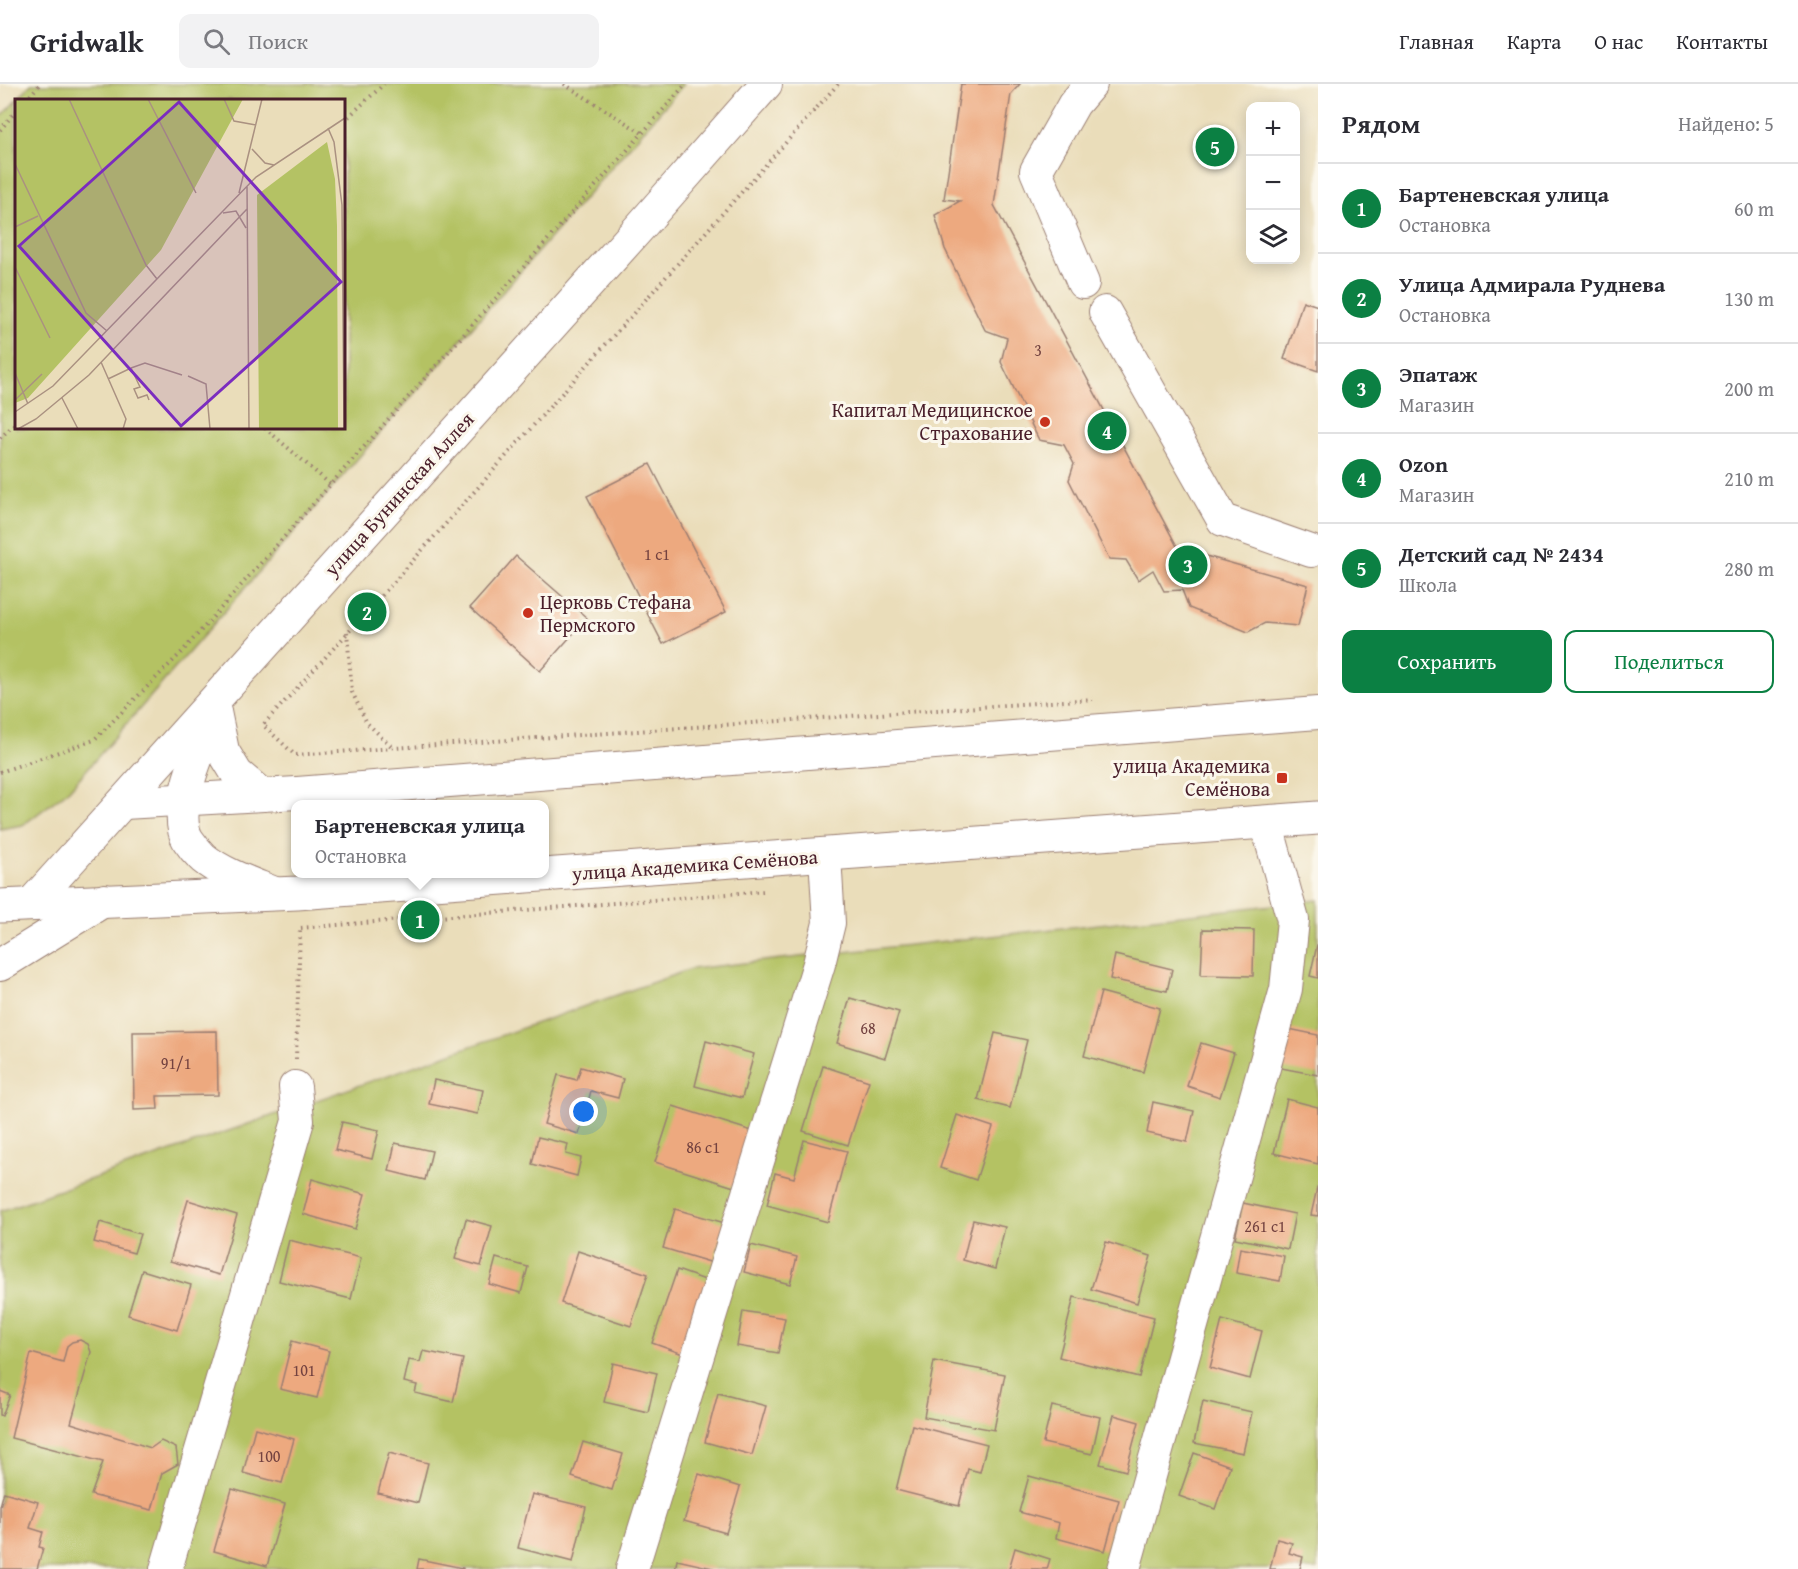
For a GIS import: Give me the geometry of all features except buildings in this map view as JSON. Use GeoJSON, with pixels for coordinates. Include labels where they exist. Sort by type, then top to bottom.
{"type":"FeatureCollection","features":[{"type":"Feature","properties":{"kind":"main road","name":"улица Академика Семёнова"},"geometry":{"type":"LineString","coordinates":[[549,875],[1318,818]]}},
{"type":"Feature","properties":{"kind":"main road","name":"улица Академика Семёнова"},"geometry":{"type":"LineString","coordinates":[[0,906],[277,894],[508,878]]}},
{"type":"Feature","properties":{"kind":"street","name":"улица Бунинская Аллея"},"geometry":{"type":"LineString","coordinates":[[32,903],[220,700],[766,84]]}},
{"type":"Feature","properties":{"kind":"street"},"geometry":{"type":"LineString","coordinates":[[1083,283],[1036,171],[1074,104],[1091,84]]}},
{"type":"Feature","properties":{"kind":"street"},"geometry":{"type":"LineString","coordinates":[[1105,312],[1223,520],[1316,544]]}},
{"type":"Feature","properties":{"kind":"street"},"geometry":{"type":"LineString","coordinates":[[220,700],[223,751],[237,774],[262,795]]}},
{"type":"Feature","properties":{"kind":"street"},"geometry":{"type":"LineString","coordinates":[[220,700],[193,763],[182,813],[187,839],[203,858],[224,872],[277,894]]}},
{"type":"Feature","properties":{"kind":"street"},"geometry":{"type":"LineString","coordinates":[[124,803],[262,795],[1318,712]]}},
{"type":"Feature","properties":{"kind":"street"},"geometry":{"type":"LineString","coordinates":[[1124,1569],[1286,989],[1293,920],[1266,822]]}},
{"type":"Feature","properties":{"kind":"street"},"geometry":{"type":"LineString","coordinates":[[632,1569],[819,964],[829,923],[825,856]]}},
{"type":"Feature","properties":{"kind":"street"},"geometry":{"type":"LineString","coordinates":[[0,965],[105,900]]}},
{"type":"Feature","properties":{"kind":"street"},"geometry":{"type":"LineString","coordinates":[[166,1569],[298,1121],[295,1087]]}},
{"type":"Feature","properties":{"kind":"path"},"geometry":{"type":"LineString","coordinates":[[27,99],[40,84]]}},
{"type":"Feature","properties":{"kind":"path"},"geometry":{"type":"LineString","coordinates":[[345,120],[384,84]]}},
{"type":"Feature","properties":{"kind":"path"},"geometry":{"type":"LineString","coordinates":[[564,84],[642,133]]}},
{"type":"Feature","properties":{"kind":"path"},"geometry":{"type":"LineString","coordinates":[[0,772],[94,740],[182,653],[686,84]]}},
{"type":"Feature","properties":{"kind":"path"},"geometry":{"type":"LineString","coordinates":[[838,84],[367,612],[263,725],[295,755],[1095,699]]}},
{"type":"Feature","properties":{"kind":"path"},"geometry":{"type":"LineString","coordinates":[[0,130],[15,112]]}},
{"type":"Feature","properties":{"kind":"path"},"geometry":{"type":"LineString","coordinates":[[0,438],[15,424]]}},
{"type":"Feature","properties":{"kind":"path"},"geometry":{"type":"LineString","coordinates":[[266,429],[331,485]]}},
{"type":"Feature","properties":{"kind":"path"},"geometry":{"type":"LineString","coordinates":[[347,632],[352,692],[367,723],[393,748]]}},
{"type":"Feature","properties":{"kind":"path"},"geometry":{"type":"LineString","coordinates":[[295,1087],[300,928]]}},
{"type":"Feature","properties":{"kind":"green space"},"geometry":{"type":"Polygon","coordinates":[[[31,84],[684,84],[69,790],[23,825],[0,829],[0,118],[15,101],[15,429],[345,429],[345,99],[17,99],[31,84]]]}},
{"type":"Feature","properties":{"kind":"green space"},"geometry":{"type":"Polygon","coordinates":[[[1318,900],[1318,1569],[0,1569],[0,1211],[691,969],[1318,900]]]}},
{"type":"Feature","properties":{"kind":"place","name":"Детский сад № 2434"},"geometry":{"type":"Point","coordinates":[1215,147]}},
{"type":"Feature","properties":{"kind":"place","name":"Капитал Медицинское Страхование"},"geometry":{"type":"Point","coordinates":[1045,422]}},
{"type":"Feature","properties":{"kind":"place","name":"Ozon"},"geometry":{"type":"Point","coordinates":[1107,431]}},
{"type":"Feature","properties":{"kind":"place","name":"Эпатаж"},"geometry":{"type":"Point","coordinates":[1188,565]}},
{"type":"Feature","properties":{"kind":"place","name":"Улица Адмирала Руднева"},"geometry":{"type":"Point","coordinates":[367,612]}},
{"type":"Feature","properties":{"kind":"place","name":"Церковь Стефана Пермского"},"geometry":{"type":"Point","coordinates":[528,613]}},
{"type":"Feature","properties":{"kind":"place","name":"улица Академика Семёнова"},"geometry":{"type":"Point","coordinates":[1282,778]}},
{"type":"Feature","properties":{"kind":"place","name":"Бартеневская улица"},"geometry":{"type":"Point","coordinates":[420,920]}}]}
